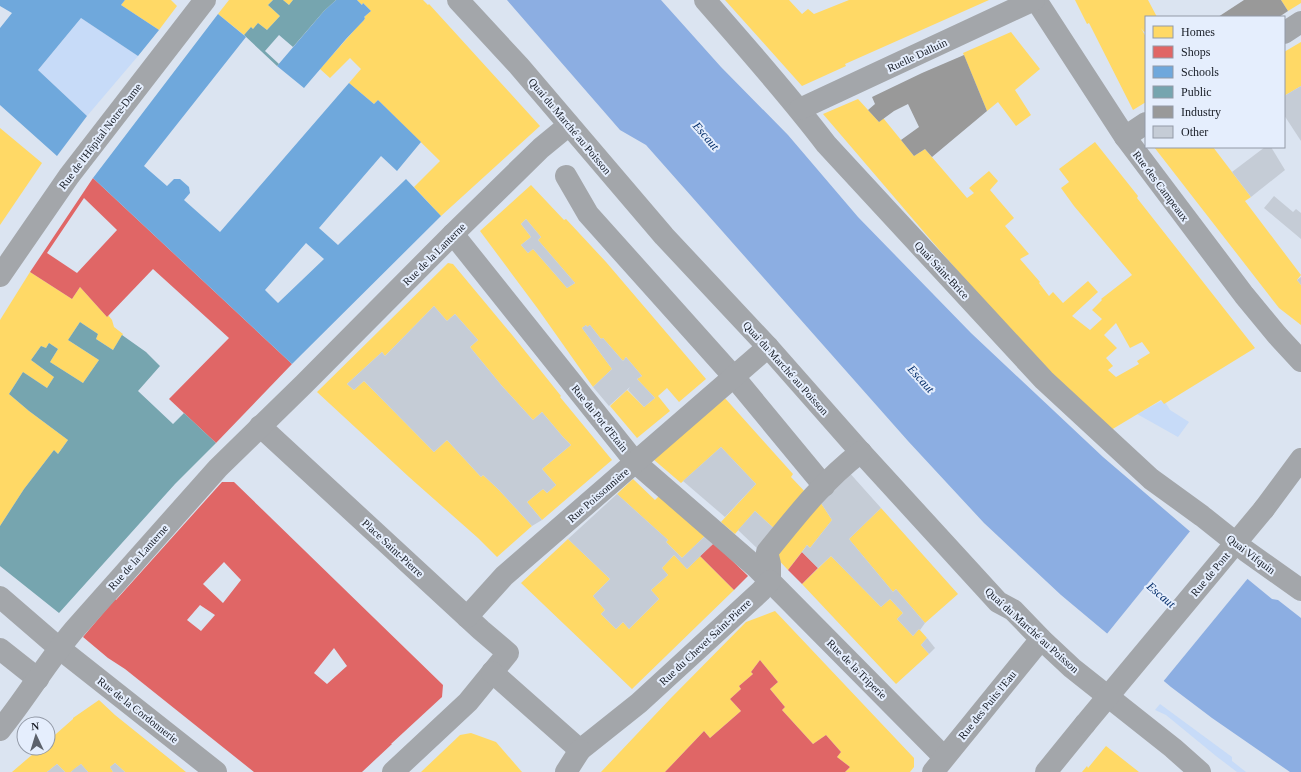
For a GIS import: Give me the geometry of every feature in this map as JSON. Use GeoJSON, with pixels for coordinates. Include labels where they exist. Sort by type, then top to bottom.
{"type":"FeatureCollection","features":[{"type":"Feature","properties":{"kind":"street","name":"Rue de l'Hôpital Notre-Dame"},"geometry":{"type":"LineString","coordinates":[[0,276],[68,176],[205,0]]}},
{"type":"Feature","properties":{"kind":"street","name":"Quai du Marché au Poisson"},"geometry":{"type":"LineString","coordinates":[[458,0],[519,66],[664,236],[768,347],[861,452],[998,602],[1013,610],[1072,668],[1173,748],[1200,772]]}},
{"type":"Feature","properties":{"kind":"street","name":"Quai Saint-Brice"},"geometry":{"type":"LineString","coordinates":[[705,0],[800,109],[826,144],[1044,380],[1151,479],[1202,516]]}},
{"type":"Feature","properties":{"kind":"street","name":"Ruelle Dalluin"},"geometry":{"type":"LineString","coordinates":[[800,109],[1035,0]]}},
{"type":"Feature","properties":{"kind":"street","name":"Rue des Campeaux"},"geometry":{"type":"LineString","coordinates":[[1035,0],[1125,137],[1244,295],[1301,361]]}},
{"type":"Feature","properties":{"kind":"street"},"geometry":{"type":"LineString","coordinates":[[1285,32],[1301,22]]}},
{"type":"Feature","properties":{"kind":"street"},"geometry":{"type":"LineString","coordinates":[[1125,137],[1145,124]]}},
{"type":"Feature","properties":{"kind":"street","name":"Rue de la Lanterne"},"geometry":{"type":"LineString","coordinates":[[0,730],[22,703],[59,648],[94,605],[218,468],[453,234],[542,148],[569,125]]}},
{"type":"Feature","properties":{"kind":"street"},"geometry":{"type":"LineString","coordinates":[[566,176],[588,214],[734,377],[824,486]]}},
{"type":"Feature","properties":{"kind":"street","name":"Rue du Pot d'Etain"},"geometry":{"type":"LineString","coordinates":[[453,234],[636,462],[770,581]]}},
{"type":"Feature","properties":{"kind":"street","name":"Rue Poissonnière"},"geometry":{"type":"LineString","coordinates":[[474,624],[504,576],[734,377],[758,358],[768,347]]}},
{"type":"Feature","properties":{"kind":"street","name":"Place Saint-Pierre"},"geometry":{"type":"LineString","coordinates":[[260,426],[474,624],[508,653],[468,702],[393,772]]}},
{"type":"Feature","properties":{"kind":"street"},"geometry":{"type":"LineString","coordinates":[[770,581],[768,552],[810,499],[846,463],[861,452]]}},
{"type":"Feature","properties":{"kind":"street","name":"Rue de Pont"},"geometry":{"type":"LineString","coordinates":[[1046,772],[1264,509],[1301,459]]}},
{"type":"Feature","properties":{"kind":"street","name":"Quai Vifquin"},"geometry":{"type":"LineString","coordinates":[[1202,516],[1246,551],[1301,590]]}},
{"type":"Feature","properties":{"kind":"street","name":"Rue du Chevet Saint-Pierre"},"geometry":{"type":"LineString","coordinates":[[580,750],[639,703],[761,592],[770,581]]}},
{"type":"Feature","properties":{"kind":"street","name":"Rue de la Triperie"},"geometry":{"type":"LineString","coordinates":[[770,581],[938,765]]}},
{"type":"Feature","properties":{"kind":"street","name":"Rue de la Cordonnerie"},"geometry":{"type":"LineString","coordinates":[[0,597],[59,648],[216,772]]}},
{"type":"Feature","properties":{"kind":"street","name":"Rue des Puits l'Eau"},"geometry":{"type":"LineString","coordinates":[[938,765],[1041,639]]}},
{"type":"Feature","properties":{"kind":"street"},"geometry":{"type":"LineString","coordinates":[[0,649],[38,678]]}},
{"type":"Feature","properties":{"kind":"street"},"geometry":{"type":"LineString","coordinates":[[492,672],[580,750],[566,772]]}},
{"type":"Feature","properties":{"kind":"shaded area"},"geometry":{"type":"Polygon","coordinates":[[[81,18],[138,56],[87,116],[38,70],[81,18]]]}},
{"type":"Feature","properties":{"kind":"shaded area"},"geometry":{"type":"Polygon","coordinates":[[[1161,401],[1165,402],[1170,410],[1189,422],[1178,437],[1137,414],[1161,401]]]}},
{"type":"Feature","properties":{"kind":"shaded area"},"geometry":{"type":"Polygon","coordinates":[[[1160,704],[1232,757],[1232,761],[1246,772],[1237,772],[1166,715],[1155,710],[1160,704]]]}},
{"type":"Feature","properties":{"kind":"water","name":"Escaut"},"geometry":{"type":"Polygon","coordinates":[[[507,0],[661,0],[721,67],[788,135],[858,217],[971,333],[1103,457],[1272,599],[1278,600],[1301,618],[1301,772],[1290,772],[1212,718],[1171,687],[1061,595],[984,523],[908,441],[646,145],[620,130],[507,0]]]}},
{"type":"Feature","properties":{"kind":"pier"},"geometry":{"type":"Polygon","coordinates":[[[1191,530],[1249,577],[1162,683],[1106,635],[1191,530]]]}},
{"type":"Feature","properties":{"kind":"building: Homes"},"geometry":{"type":"Polygon","coordinates":[[[125,0],[171,0],[177,6],[159,30],[121,5],[125,0]]]}},
{"type":"Feature","properties":{"kind":"building: Homes"},"geometry":{"type":"Polygon","coordinates":[[[229,0],[273,0],[268,5],[280,16],[267,30],[258,23],[253,29],[251,27],[244,35],[218,14],[229,0]]]}},
{"type":"Feature","properties":{"kind":"building: Homes"},"geometry":{"type":"Polygon","coordinates":[[[283,0],[293,0],[289,5],[283,0]]]}},
{"type":"Feature","properties":{"kind":"building: Homes"},"geometry":{"type":"Polygon","coordinates":[[[357,0],[423,0],[428,5],[429,4],[540,126],[441,216],[414,187],[440,161],[378,100],[374,104],[349,83],[361,69],[350,58],[330,78],[320,69],[364,20],[364,17],[371,11],[363,3],[362,5],[357,0]]]}},
{"type":"Feature","properties":{"kind":"building: Homes"},"geometry":{"type":"Polygon","coordinates":[[[725,0],[789,0],[802,14],[808,9],[814,14],[849,0],[989,0],[845,64],[846,66],[802,86],[725,0]]]}},
{"type":"Feature","properties":{"kind":"building: Homes"},"geometry":{"type":"Polygon","coordinates":[[[1075,0],[1148,0],[1156,16],[1145,16],[1145,32],[1141,28],[1145,35],[1145,103],[1133,110],[1089,23],[1087,24],[1075,0]]]}},
{"type":"Feature","properties":{"kind":"building: Homes"},"geometry":{"type":"Polygon","coordinates":[[[1281,0],[1301,0],[1301,3],[1288,11],[1281,0]]]}},
{"type":"Feature","properties":{"kind":"building: Homes"},"geometry":{"type":"Polygon","coordinates":[[[1011,32],[1040,69],[1015,90],[1031,115],[1016,126],[998,102],[987,111],[963,53],[1011,32]]]}},
{"type":"Feature","properties":{"kind":"building: Homes"},"geometry":{"type":"Polygon","coordinates":[[[1301,42],[1301,86],[1285,95],[1285,51],[1301,42]]]}},
{"type":"Feature","properties":{"kind":"building: Homes"},"geometry":{"type":"Polygon","coordinates":[[[858,99],[879,122],[883,118],[884,119],[914,156],[925,149],[967,198],[974,193],[969,188],[989,171],[998,181],[990,190],[1014,218],[1005,226],[1029,254],[1020,259],[1040,282],[1039,283],[1049,296],[1053,292],[1063,303],[1088,281],[1098,292],[1072,316],[1090,330],[1102,319],[1092,310],[1102,300],[1101,299],[1132,275],[1074,206],[1061,188],[1069,182],[1059,169],[1095,142],[1255,348],[1164,404],[1161,400],[1111,430],[1021,344],[823,114],[858,99]],[[1116,323],[1104,335],[1117,348],[1106,358],[1113,366],[1108,370],[1116,377],[1139,364],[1137,361],[1150,353],[1142,342],[1130,348],[1116,323]]]}},
{"type":"Feature","properties":{"kind":"building: Homes"},"geometry":{"type":"Polygon","coordinates":[[[0,128],[42,163],[0,225],[0,128]]]}},
{"type":"Feature","properties":{"kind":"building: Homes"},"geometry":{"type":"Polygon","coordinates":[[[1155,148],[1214,148],[1251,197],[1245,201],[1301,275],[1297,280],[1301,285],[1301,325],[1279,308],[1155,148]]]}},
{"type":"Feature","properties":{"kind":"building: Homes"},"geometry":{"type":"Polygon","coordinates":[[[531,185],[564,220],[566,219],[606,262],[706,379],[679,402],[667,388],[658,396],[670,411],[637,438],[610,406],[627,390],[644,407],[655,398],[637,379],[642,376],[626,357],[623,361],[603,338],[601,339],[590,325],[587,327],[586,325],[582,328],[612,369],[593,387],[538,309],[480,231],[531,185]],[[526,219],[521,224],[531,237],[521,245],[528,253],[533,249],[567,288],[575,283],[538,240],[541,237],[526,219]]]}},
{"type":"Feature","properties":{"kind":"building: Homes"},"geometry":{"type":"Polygon","coordinates":[[[448,263],[453,264],[513,336],[561,396],[560,397],[612,460],[542,520],[527,502],[543,489],[547,493],[556,485],[542,469],[571,445],[542,412],[533,420],[502,386],[470,347],[478,340],[455,314],[447,321],[434,306],[385,356],[382,352],[347,384],[354,390],[364,381],[434,452],[447,440],[481,477],[483,475],[498,489],[532,526],[497,557],[317,392],[448,263]]]}},
{"type":"Feature","properties":{"kind":"building: Homes"},"geometry":{"type":"Polygon","coordinates":[[[30,272],[72,299],[80,287],[107,317],[108,315],[112,320],[114,327],[123,334],[113,350],[96,339],[98,334],[80,322],[68,340],[99,360],[83,383],[50,362],[58,349],[49,343],[46,348],[41,346],[31,360],[54,377],[47,388],[23,372],[9,394],[68,440],[58,454],[54,450],[24,489],[0,526],[0,320],[30,272]]]}},
{"type":"Feature","properties":{"kind":"building: Homes"},"geometry":{"type":"Polygon","coordinates":[[[724,397],[793,474],[791,477],[808,495],[778,532],[755,511],[735,534],[721,522],[756,484],[721,447],[681,483],[653,459],[724,397]]]}},
{"type":"Feature","properties":{"kind":"building: Homes"},"geometry":{"type":"Polygon","coordinates":[[[633,479],[655,500],[663,492],[707,534],[682,558],[666,542],[668,540],[617,494],[633,479]]]}},
{"type":"Feature","properties":{"kind":"building: Homes"},"geometry":{"type":"Polygon","coordinates":[[[817,497],[832,520],[810,548],[807,545],[788,570],[772,553],[817,497]]]}},
{"type":"Feature","properties":{"kind":"building: Homes"},"geometry":{"type":"Polygon","coordinates":[[[881,508],[958,594],[925,623],[896,589],[893,592],[849,539],[881,508]]]}},
{"type":"Feature","properties":{"kind":"building: Homes"},"geometry":{"type":"Polygon","coordinates":[[[568,539],[610,579],[593,596],[605,610],[601,614],[616,629],[623,622],[629,629],[659,599],[651,590],[668,575],[662,568],[674,555],[687,569],[700,556],[734,590],[632,689],[521,583],[568,539]]]}},
{"type":"Feature","properties":{"kind":"building: Homes"},"geometry":{"type":"Polygon","coordinates":[[[831,556],[881,607],[890,599],[903,613],[897,619],[913,636],[919,629],[927,638],[921,645],[929,654],[896,684],[802,584],[831,556]]]}},
{"type":"Feature","properties":{"kind":"building: Homes"},"geometry":{"type":"Polygon","coordinates":[[[775,611],[914,758],[914,767],[910,772],[845,772],[850,767],[837,757],[841,752],[826,735],[813,744],[782,710],[785,707],[770,689],[778,682],[760,660],[751,672],[753,674],[739,686],[741,689],[730,699],[741,711],[710,738],[704,731],[665,772],[601,772],[746,622],[775,611]]]}},
{"type":"Feature","properties":{"kind":"building: Homes"},"geometry":{"type":"Polygon","coordinates":[[[99,700],[115,715],[186,772],[125,772],[115,763],[110,767],[113,772],[88,772],[81,764],[71,772],[65,772],[57,764],[47,772],[12,772],[31,756],[56,756],[56,734],[73,718],[99,700]]]}},
{"type":"Feature","properties":{"kind":"building: Homes"},"geometry":{"type":"Polygon","coordinates":[[[471,733],[496,742],[522,772],[421,772],[460,735],[471,733]]]}},
{"type":"Feature","properties":{"kind":"building: Homes"},"geometry":{"type":"Polygon","coordinates":[[[1106,746],[1139,772],[1082,772],[1087,766],[1088,768],[1106,746]]]}},
{"type":"Feature","properties":{"kind":"building: Shops"},"geometry":{"type":"Polygon","coordinates":[[[93,178],[292,364],[216,443],[169,399],[229,338],[153,269],[107,317],[80,287],[72,299],[30,272],[93,178]],[[84,198],[47,253],[77,273],[117,230],[84,198]]]}},
{"type":"Feature","properties":{"kind":"building: Shops"},"geometry":{"type":"Polygon","coordinates":[[[222,482],[234,482],[443,685],[442,697],[362,772],[254,772],[83,637],[115,599],[116,600],[222,482]],[[224,562],[203,584],[223,603],[241,580],[224,562]],[[200,605],[187,620],[201,631],[215,615],[200,605]],[[334,648],[314,673],[327,684],[347,666],[334,648]]]}},
{"type":"Feature","properties":{"kind":"building: Shops"},"geometry":{"type":"Polygon","coordinates":[[[714,543],[748,576],[734,590],[700,556],[714,543]]]}},
{"type":"Feature","properties":{"kind":"building: Shops"},"geometry":{"type":"Polygon","coordinates":[[[802,552],[818,568],[802,584],[788,570],[802,552]]]}},
{"type":"Feature","properties":{"kind":"building: Shops"},"geometry":{"type":"Polygon","coordinates":[[[760,660],[778,682],[770,689],[785,707],[782,710],[813,744],[826,735],[841,752],[837,757],[850,767],[845,772],[665,772],[704,731],[710,738],[741,711],[730,699],[741,689],[739,686],[753,674],[751,672],[760,660]]]}},
{"type":"Feature","properties":{"kind":"building: Schools"},"geometry":{"type":"Polygon","coordinates":[[[0,0],[125,0],[121,5],[159,30],[138,56],[81,18],[38,70],[87,116],[57,156],[0,105],[0,28],[12,13],[0,6],[0,0]]]}},
{"type":"Feature","properties":{"kind":"building: Schools"},"geometry":{"type":"Polygon","coordinates":[[[336,0],[357,0],[362,5],[363,3],[371,11],[364,17],[364,20],[304,88],[277,66],[324,11],[336,0]]]}},
{"type":"Feature","properties":{"kind":"building: Schools"},"geometry":{"type":"Polygon","coordinates":[[[218,14],[246,37],[144,166],[167,186],[174,179],[180,179],[189,187],[190,193],[184,200],[220,232],[349,83],[374,104],[378,100],[421,142],[397,171],[381,156],[319,228],[338,245],[406,179],[441,216],[292,364],[93,178],[218,14]],[[306,243],[265,290],[278,303],[324,259],[306,243]]]}},
{"type":"Feature","properties":{"kind":"building: Public"},"geometry":{"type":"Polygon","coordinates":[[[273,0],[283,0],[289,5],[293,0],[336,0],[324,11],[293,47],[279,35],[265,51],[279,64],[277,66],[244,35],[251,27],[253,29],[258,23],[267,30],[280,16],[268,5],[273,0]]]}},
{"type":"Feature","properties":{"kind":"building: Public"},"geometry":{"type":"Polygon","coordinates":[[[80,322],[98,334],[96,339],[113,350],[122,335],[146,352],[160,366],[138,391],[173,424],[184,413],[216,443],[175,484],[59,613],[0,566],[0,526],[24,489],[54,450],[58,454],[68,440],[9,394],[23,372],[47,388],[54,377],[31,360],[41,346],[46,348],[49,343],[58,349],[50,362],[83,383],[99,360],[68,340],[80,322]]]}},
{"type":"Feature","properties":{"kind":"building: Industry"},"geometry":{"type":"Polygon","coordinates":[[[1244,0],[1281,0],[1288,11],[1280,16],[1220,16],[1244,0]]]}},
{"type":"Feature","properties":{"kind":"building: Industry"},"geometry":{"type":"Polygon","coordinates":[[[964,55],[987,111],[932,157],[925,149],[914,156],[901,140],[919,127],[908,104],[894,111],[879,122],[868,110],[875,104],[872,97],[964,55]]]}},
{"type":"Feature","properties":{"kind":"building: Other"},"geometry":{"type":"Polygon","coordinates":[[[1301,86],[1301,141],[1285,117],[1285,95],[1301,86]]]}},
{"type":"Feature","properties":{"kind":"building: Other"},"geometry":{"type":"Polygon","coordinates":[[[1264,148],[1272,148],[1285,170],[1251,197],[1232,172],[1264,148]]]}},
{"type":"Feature","properties":{"kind":"building: Other"},"geometry":{"type":"Polygon","coordinates":[[[1274,196],[1293,212],[1296,209],[1301,213],[1301,239],[1264,208],[1274,196]]]}},
{"type":"Feature","properties":{"kind":"building: Other"},"geometry":{"type":"Polygon","coordinates":[[[526,219],[541,237],[538,240],[575,283],[567,288],[533,249],[528,253],[521,245],[531,237],[521,224],[526,219]]]}},
{"type":"Feature","properties":{"kind":"building: Other"},"geometry":{"type":"Polygon","coordinates":[[[1301,277],[1301,285],[1297,280],[1301,277]]]}},
{"type":"Feature","properties":{"kind":"building: Other"},"geometry":{"type":"Polygon","coordinates":[[[434,306],[447,321],[455,314],[478,340],[470,347],[502,386],[533,420],[542,412],[571,445],[542,469],[556,485],[547,493],[543,489],[527,502],[542,520],[532,526],[498,489],[483,475],[481,477],[447,440],[434,452],[364,381],[354,390],[347,384],[382,352],[385,356],[434,306]]]}},
{"type":"Feature","properties":{"kind":"building: Other"},"geometry":{"type":"Polygon","coordinates":[[[586,325],[587,327],[590,325],[601,339],[603,338],[623,361],[626,357],[642,376],[637,379],[655,398],[644,407],[628,390],[630,387],[609,406],[593,387],[612,369],[582,328],[586,325]]]}},
{"type":"Feature","properties":{"kind":"building: Other"},"geometry":{"type":"Polygon","coordinates":[[[721,447],[756,484],[725,517],[683,481],[721,447]]]}},
{"type":"Feature","properties":{"kind":"building: Other"},"geometry":{"type":"Polygon","coordinates":[[[847,470],[881,508],[849,539],[893,592],[896,589],[925,623],[913,636],[897,619],[903,613],[890,599],[881,607],[831,556],[818,568],[802,552],[807,545],[810,548],[832,520],[817,497],[847,470]]]}},
{"type":"Feature","properties":{"kind":"building: Other"},"geometry":{"type":"Polygon","coordinates":[[[617,494],[668,540],[666,542],[682,558],[707,534],[716,541],[687,569],[674,555],[673,556],[662,568],[668,575],[651,590],[659,599],[629,629],[623,622],[616,629],[601,614],[605,610],[593,596],[610,579],[568,539],[617,494]]]}},
{"type":"Feature","properties":{"kind":"building: Other"},"geometry":{"type":"Polygon","coordinates":[[[755,511],[778,532],[762,553],[738,530],[755,511]]]}},
{"type":"Feature","properties":{"kind":"building: Other"},"geometry":{"type":"Polygon","coordinates":[[[927,638],[935,648],[929,654],[921,645],[927,638]]]}},
{"type":"Feature","properties":{"kind":"building: Other"},"geometry":{"type":"Polygon","coordinates":[[[115,763],[125,772],[113,772],[110,767],[115,763]]]}},
{"type":"Feature","properties":{"kind":"building: Other"},"geometry":{"type":"Polygon","coordinates":[[[57,764],[65,772],[47,772],[57,764]]]}},
{"type":"Feature","properties":{"kind":"building: Other"},"geometry":{"type":"Polygon","coordinates":[[[81,764],[88,772],[71,772],[74,769],[81,764]]]}}]}
